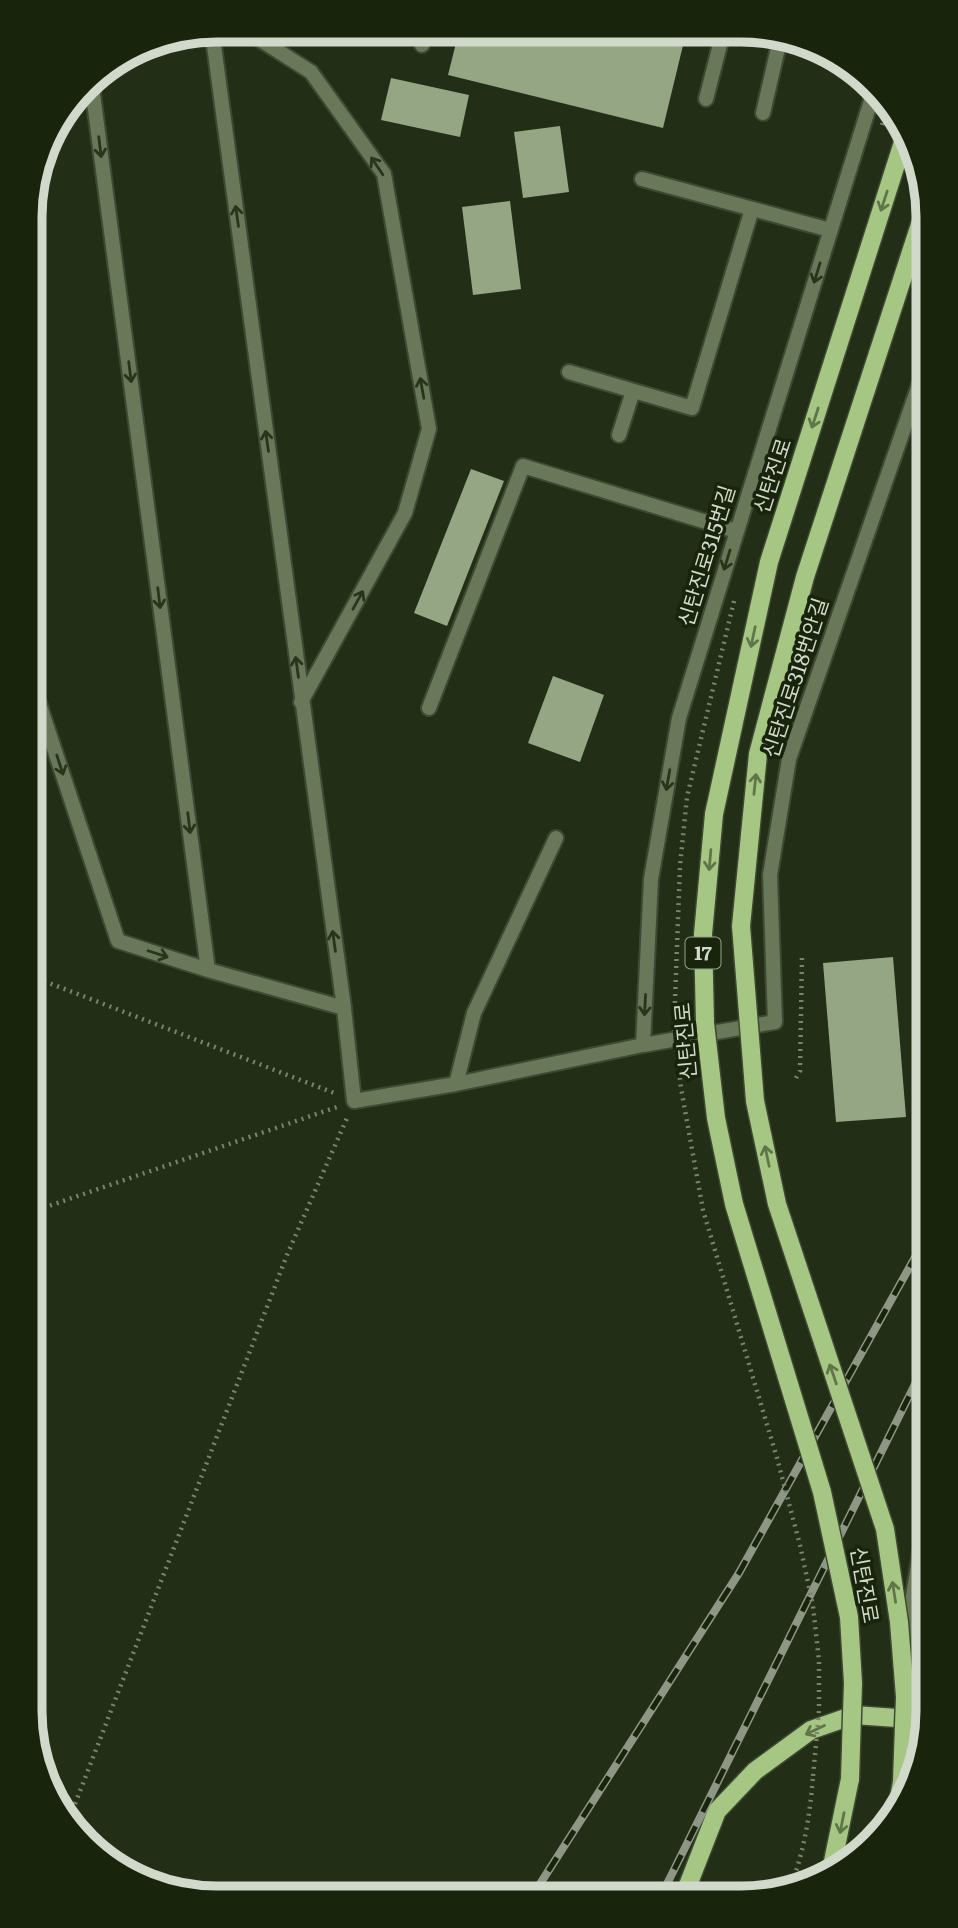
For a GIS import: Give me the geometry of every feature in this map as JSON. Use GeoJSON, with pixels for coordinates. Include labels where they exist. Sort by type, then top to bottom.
{"type":"FeatureCollection","features":[{"type":"Feature","properties":{"kind":"main road","name":"신탄진로"},"geometry":{"type":"LineString","coordinates":[[833,1860],[850,1779],[853,1683],[849,1617],[822,1492],[734,1204],[716,1118],[705,1023],[703,934],[714,814],[769,562],[901,147]]}},
{"type":"Feature","properties":{"kind":"main road","name":"신탄진로"},"geometry":{"type":"LineString","coordinates":[[902,1779],[905,1697],[899,1622],[885,1528],[777,1204],[755,1101],[741,926],[758,754],[805,577],[916,237]]}},
{"type":"Feature","properties":{"kind":"main road"},"geometry":{"type":"LineString","coordinates":[[688,1886],[717,1811],[755,1771],[811,1730],[855,1715],[916,1724]]}},
{"type":"Feature","properties":{"kind":"street"},"geometry":{"type":"LineString","coordinates":[[213,42],[344,1008],[354,1101],[456,1084],[643,1045]]}},
{"type":"Feature","properties":{"kind":"street"},"geometry":{"type":"LineString","coordinates":[[264,42],[311,72],[384,174],[429,429],[405,513],[301,702]]}},
{"type":"Feature","properties":{"kind":"street"},"geometry":{"type":"LineString","coordinates":[[706,99],[721,42]]}},
{"type":"Feature","properties":{"kind":"street"},"geometry":{"type":"LineString","coordinates":[[763,113],[778,46]]}},
{"type":"Feature","properties":{"kind":"street"},"geometry":{"type":"LineString","coordinates":[[93,93],[208,970]]}},
{"type":"Feature","properties":{"kind":"street","name":"신탄진로315번길"},"geometry":{"type":"LineString","coordinates":[[643,1045],[651,879],[679,718],[871,100]]}},
{"type":"Feature","properties":{"kind":"street"},"geometry":{"type":"LineString","coordinates":[[642,180],[831,230]]}},
{"type":"Feature","properties":{"kind":"street"},"geometry":{"type":"LineString","coordinates":[[569,372],[692,408],[752,209]]}},
{"type":"Feature","properties":{"kind":"street"},"geometry":{"type":"LineString","coordinates":[[619,435],[633,391]]}},
{"type":"Feature","properties":{"kind":"street","name":"신탄진로318번안길"},"geometry":{"type":"LineString","coordinates":[[643,1045],[775,1022],[770,875],[789,759],[916,394]]}},
{"type":"Feature","properties":{"kind":"street"},"geometry":{"type":"LineString","coordinates":[[429,708],[523,466],[736,531]]}},
{"type":"Feature","properties":{"kind":"street"},"geometry":{"type":"LineString","coordinates":[[42,712],[118,941],[208,970],[344,1008]]}},
{"type":"Feature","properties":{"kind":"street"},"geometry":{"type":"LineString","coordinates":[[456,1084],[474,1013],[556,838]]}},
{"type":"Feature","properties":{"kind":"street"},"geometry":{"type":"LineString","coordinates":[[916,1578],[909,1621],[916,1701]]}},
{"type":"Feature","properties":{"kind":"path"},"geometry":{"type":"LineString","coordinates":[[796,1078],[800,1071],[802,957]]}},
{"type":"Feature","properties":{"kind":"path"},"geometry":{"type":"LineString","coordinates":[[42,981],[354,1101]]}},
{"type":"Feature","properties":{"kind":"path"},"geometry":{"type":"LineString","coordinates":[[42,1208],[354,1101]]}},
{"type":"Feature","properties":{"kind":"path"},"geometry":{"type":"LineString","coordinates":[[72,1810],[287,1255],[354,1101]]}},
{"type":"Feature","properties":{"kind":"path"},"geometry":{"type":"LineString","coordinates":[[794,1878],[810,1814],[813,1776]]}},
{"type":"Feature","properties":{"kind":"building"},"geometry":{"type":"Polygon","coordinates":[[[456,42],[684,42],[663,128],[448,75],[456,42]]]}},
{"type":"Feature","properties":{"kind":"building"},"geometry":{"type":"Polygon","coordinates":[[[391,78],[469,95],[460,137],[381,120],[391,78]]]}},
{"type":"Feature","properties":{"kind":"building"},"geometry":{"type":"Polygon","coordinates":[[[560,126],[569,192],[523,198],[514,132],[560,126]]]}},
{"type":"Feature","properties":{"kind":"building"},"geometry":{"type":"Polygon","coordinates":[[[510,201],[521,289],[473,295],[462,207],[510,201]]]}},
{"type":"Feature","properties":{"kind":"building"},"geometry":{"type":"Polygon","coordinates":[[[471,469],[504,481],[447,626],[414,613],[471,469]]]}},
{"type":"Feature","properties":{"kind":"building"},"geometry":{"type":"Polygon","coordinates":[[[553,676],[604,695],[580,762],[528,743],[553,676]]]}},
{"type":"Feature","properties":{"kind":"building"},"geometry":{"type":"Polygon","coordinates":[[[893,957],[906,1117],[836,1122],[823,963],[893,957]]]}},
{"type":"Feature","properties":{"kind":"railway"},"geometry":{"type":"LineString","coordinates":[[539,1886],[739,1573],[916,1256]]}},
{"type":"Feature","properties":{"kind":"railway"},"geometry":{"type":"LineString","coordinates":[[666,1886],[916,1382]]}}]}
